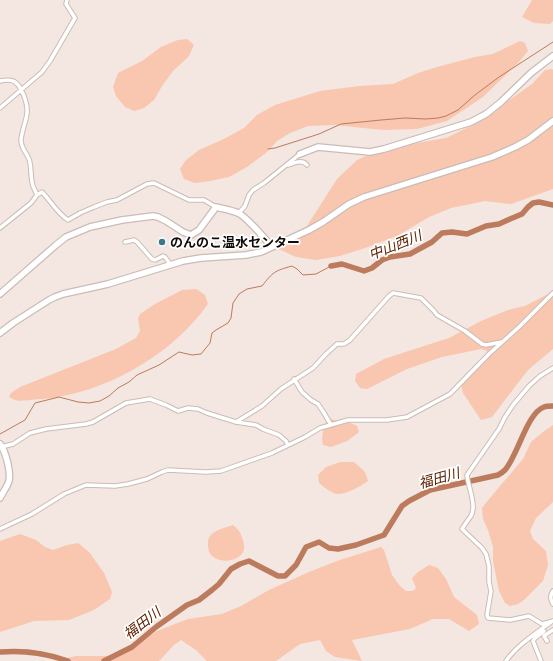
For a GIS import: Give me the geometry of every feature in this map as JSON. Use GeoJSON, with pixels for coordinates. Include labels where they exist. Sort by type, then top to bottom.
{"type":"FeatureCollection","features":[{"type":"Feature","properties":{"kind":"street"},"geometry":{"type":"LineString","coordinates":[[0,108],[42,72],[50,60],[75,18],[66,4],[67,0]]}},
{"type":"Feature","properties":{"kind":"street"},"geometry":{"type":"LineString","coordinates":[[240,214],[253,190],[300,154],[318,147],[370,152],[471,122],[486,114],[501,102],[531,73],[553,56]]}},
{"type":"Feature","properties":{"kind":"street"},"geometry":{"type":"LineString","coordinates":[[0,81],[11,80],[15,82],[26,101],[27,110],[21,140],[22,148],[28,158],[32,170],[31,178],[37,195]]}},
{"type":"Feature","properties":{"kind":"street"},"geometry":{"type":"LineString","coordinates":[[0,333],[49,300],[63,294],[108,284],[193,258],[246,255],[261,252],[309,230],[349,204],[364,197],[476,162],[506,151],[528,140],[553,121]]}},
{"type":"Feature","properties":{"kind":"street"},"geometry":{"type":"LineString","coordinates":[[285,166],[302,162],[307,165]]}},
{"type":"Feature","properties":{"kind":"street"},"geometry":{"type":"LineString","coordinates":[[0,228],[42,192],[60,215],[68,220],[80,213],[107,202],[117,200],[147,184],[154,182],[190,200],[204,200],[216,208],[226,209],[240,214],[272,247]]}},
{"type":"Feature","properties":{"kind":"street"},"geometry":{"type":"LineString","coordinates":[[0,294],[66,237],[90,227],[122,220],[153,216],[166,221],[183,232],[191,235],[199,230],[216,208]]}},
{"type":"Feature","properties":{"kind":"street"},"geometry":{"type":"LineString","coordinates":[[125,242],[134,240],[152,259],[155,260],[163,256],[170,264]]}},
{"type":"Feature","properties":{"kind":"street"},"geometry":{"type":"LineString","coordinates":[[236,422],[262,406],[281,389],[313,368],[337,344],[344,344],[350,340],[388,296],[393,293],[421,298],[437,315],[465,331],[482,344],[486,345],[503,341]]}},
{"type":"Feature","properties":{"kind":"street"},"geometry":{"type":"LineString","coordinates":[[0,529],[32,514],[64,494],[81,487],[128,484],[147,479],[168,470],[206,472],[221,471],[272,453],[320,428],[348,420],[387,420],[407,418],[450,394],[553,293]]}},
{"type":"Feature","properties":{"kind":"street"},"geometry":{"type":"LineString","coordinates":[[551,623],[542,624],[530,616],[510,620],[488,618],[487,615],[491,591],[489,582],[489,566],[486,554],[482,548],[462,529],[472,514],[473,508],[467,475],[499,429],[505,417],[529,386],[540,376],[553,368]]}},
{"type":"Feature","properties":{"kind":"street"},"geometry":{"type":"LineString","coordinates":[[294,380],[302,392],[318,404],[331,425]]}},
{"type":"Feature","properties":{"kind":"street"},"geometry":{"type":"LineString","coordinates":[[0,498],[6,488],[9,476],[6,457],[1,446],[13,444],[30,433],[93,422],[126,403],[150,399],[178,411],[188,408],[198,409],[236,422],[256,425],[279,435],[288,445]]}},
{"type":"Feature","properties":{"kind":"street"},"geometry":{"type":"LineString","coordinates":[[553,591],[550,595],[553,604]]}},
{"type":"Feature","properties":{"kind":"street"},"geometry":{"type":"LineString","coordinates":[[506,661],[509,656],[522,645],[551,623]]}},
{"type":"Feature","properties":{"kind":"street"},"geometry":{"type":"LineString","coordinates":[[541,661],[533,641],[551,623]]}},
{"type":"Feature","properties":{"kind":"street"},"geometry":{"type":"LineString","coordinates":[[547,641],[544,636],[553,630]]}},
{"type":"Feature","properties":{"kind":"shaded area"},"geometry":{"type":"Polygon","coordinates":[[[532,0],[553,0],[553,21],[550,24],[534,23],[522,17],[532,0]]]}},
{"type":"Feature","properties":{"kind":"shaded area"},"geometry":{"type":"Polygon","coordinates":[[[187,39],[194,45],[189,56],[173,71],[154,100],[144,108],[134,111],[125,107],[116,96],[113,87],[118,73],[142,61],[161,47],[178,40],[187,39]]]}},
{"type":"Feature","properties":{"kind":"shaded area"},"geometry":{"type":"Polygon","coordinates":[[[520,41],[525,43],[528,51],[518,63],[483,97],[447,121],[417,129],[383,130],[335,125],[308,126],[290,133],[277,141],[267,152],[247,167],[229,177],[195,183],[184,179],[180,169],[186,160],[199,150],[244,128],[257,115],[275,105],[320,91],[393,84],[418,73],[437,67],[493,54],[520,41]]]}},
{"type":"Feature","properties":{"kind":"shaded area"},"geometry":{"type":"Polygon","coordinates":[[[552,69],[553,189],[511,204],[485,201],[451,208],[429,217],[397,236],[340,256],[316,260],[296,257],[274,248],[273,243],[276,240],[285,238],[305,229],[337,179],[357,160],[381,149],[446,138],[477,123],[532,84],[545,70],[552,69]]]}},
{"type":"Feature","properties":{"kind":"shaded area"},"geometry":{"type":"Polygon","coordinates":[[[196,289],[205,295],[208,304],[193,323],[176,340],[135,369],[89,389],[65,396],[21,401],[9,397],[11,393],[20,387],[116,349],[136,338],[140,331],[138,319],[140,314],[155,304],[182,290],[196,289]]]}},
{"type":"Feature","properties":{"kind":"shaded area"},"geometry":{"type":"Polygon","coordinates":[[[553,290],[553,349],[528,370],[492,417],[481,420],[463,393],[461,384],[485,358],[487,351],[481,349],[442,357],[407,369],[367,389],[360,388],[355,381],[356,374],[384,359],[449,338],[481,321],[508,310],[525,306],[553,290]]]}},
{"type":"Feature","properties":{"kind":"shaded area"},"geometry":{"type":"Polygon","coordinates":[[[331,419],[354,424],[357,426],[359,432],[347,441],[331,447],[323,445],[322,436],[324,428],[326,422],[331,419]]]}},
{"type":"Feature","properties":{"kind":"shaded area"},"geometry":{"type":"Polygon","coordinates":[[[553,425],[553,502],[536,518],[530,531],[533,539],[546,551],[548,565],[543,581],[524,600],[518,604],[510,606],[505,603],[499,591],[493,561],[493,547],[483,519],[482,508],[523,459],[531,442],[553,425]]]}},
{"type":"Feature","properties":{"kind":"shaded area"},"geometry":{"type":"Polygon","coordinates":[[[340,462],[354,462],[365,472],[368,481],[342,494],[336,494],[328,490],[319,483],[318,475],[326,467],[340,462]]]}},
{"type":"Feature","properties":{"kind":"shaded area"},"geometry":{"type":"Polygon","coordinates":[[[233,525],[239,530],[242,538],[244,544],[243,552],[240,556],[231,560],[226,561],[216,559],[209,552],[208,541],[210,537],[216,531],[233,525]]]}},
{"type":"Feature","properties":{"kind":"shaded area"},"geometry":{"type":"Polygon","coordinates":[[[20,534],[36,540],[45,547],[53,550],[78,543],[89,552],[104,573],[112,592],[110,599],[94,610],[69,620],[34,621],[0,632],[0,541],[20,534]]]}},
{"type":"Feature","properties":{"kind":"shaded area"},"geometry":{"type":"Polygon","coordinates":[[[381,547],[384,550],[392,575],[400,586],[406,591],[413,591],[416,588],[412,578],[418,572],[429,565],[438,568],[446,579],[454,597],[477,615],[479,624],[469,631],[449,619],[433,619],[410,629],[352,640],[362,661],[335,657],[326,651],[320,640],[300,644],[276,661],[206,661],[196,650],[181,640],[174,645],[159,661],[54,661],[76,656],[108,656],[129,647],[157,631],[188,619],[222,614],[309,572],[337,561],[381,547]]]}},
{"type":"Feature","properties":{"kind":"waterway"},"geometry":{"type":"LineString","coordinates":[[268,149],[319,134],[341,124],[405,118],[426,119],[446,116],[458,110],[499,77],[553,42]]}},
{"type":"Feature","properties":{"kind":"waterway","name":"中山西川"},"geometry":{"type":"LineString","coordinates":[[331,266],[342,264],[364,271],[390,257],[410,254],[432,242],[442,233],[452,232],[467,234],[486,226],[499,224],[522,214],[533,203],[539,202],[553,205]]}},
{"type":"Feature","properties":{"kind":"waterway"},"geometry":{"type":"LineString","coordinates":[[0,434],[25,420],[35,403],[59,397],[78,402],[89,403],[100,401],[137,375],[159,365],[179,352],[192,355],[201,354],[210,343],[212,333],[228,323],[231,318],[233,303],[239,294],[247,289],[262,286],[277,271],[292,266],[303,275],[316,274],[331,266]]}},
{"type":"Feature","properties":{"kind":"waterway","name":"福田川"},"geometry":{"type":"LineString","coordinates":[[104,661],[132,647],[156,627],[187,605],[199,600],[219,584],[231,569],[240,564],[249,561],[278,576],[285,576],[296,565],[306,547],[319,542],[329,548],[338,549],[356,545],[384,535],[402,506],[430,490],[499,475],[510,463],[533,417],[544,407],[553,406]]}},
{"type":"Feature","properties":{"kind":"waterway","name":"福田川"},"geometry":{"type":"LineString","coordinates":[[0,652],[17,651],[34,653],[68,661]]}},
{"type":"Feature","properties":{"kind":"place","name":"のんのこ温水センター"},"geometry":{"type":"Point","coordinates":[162,242]}}]}
